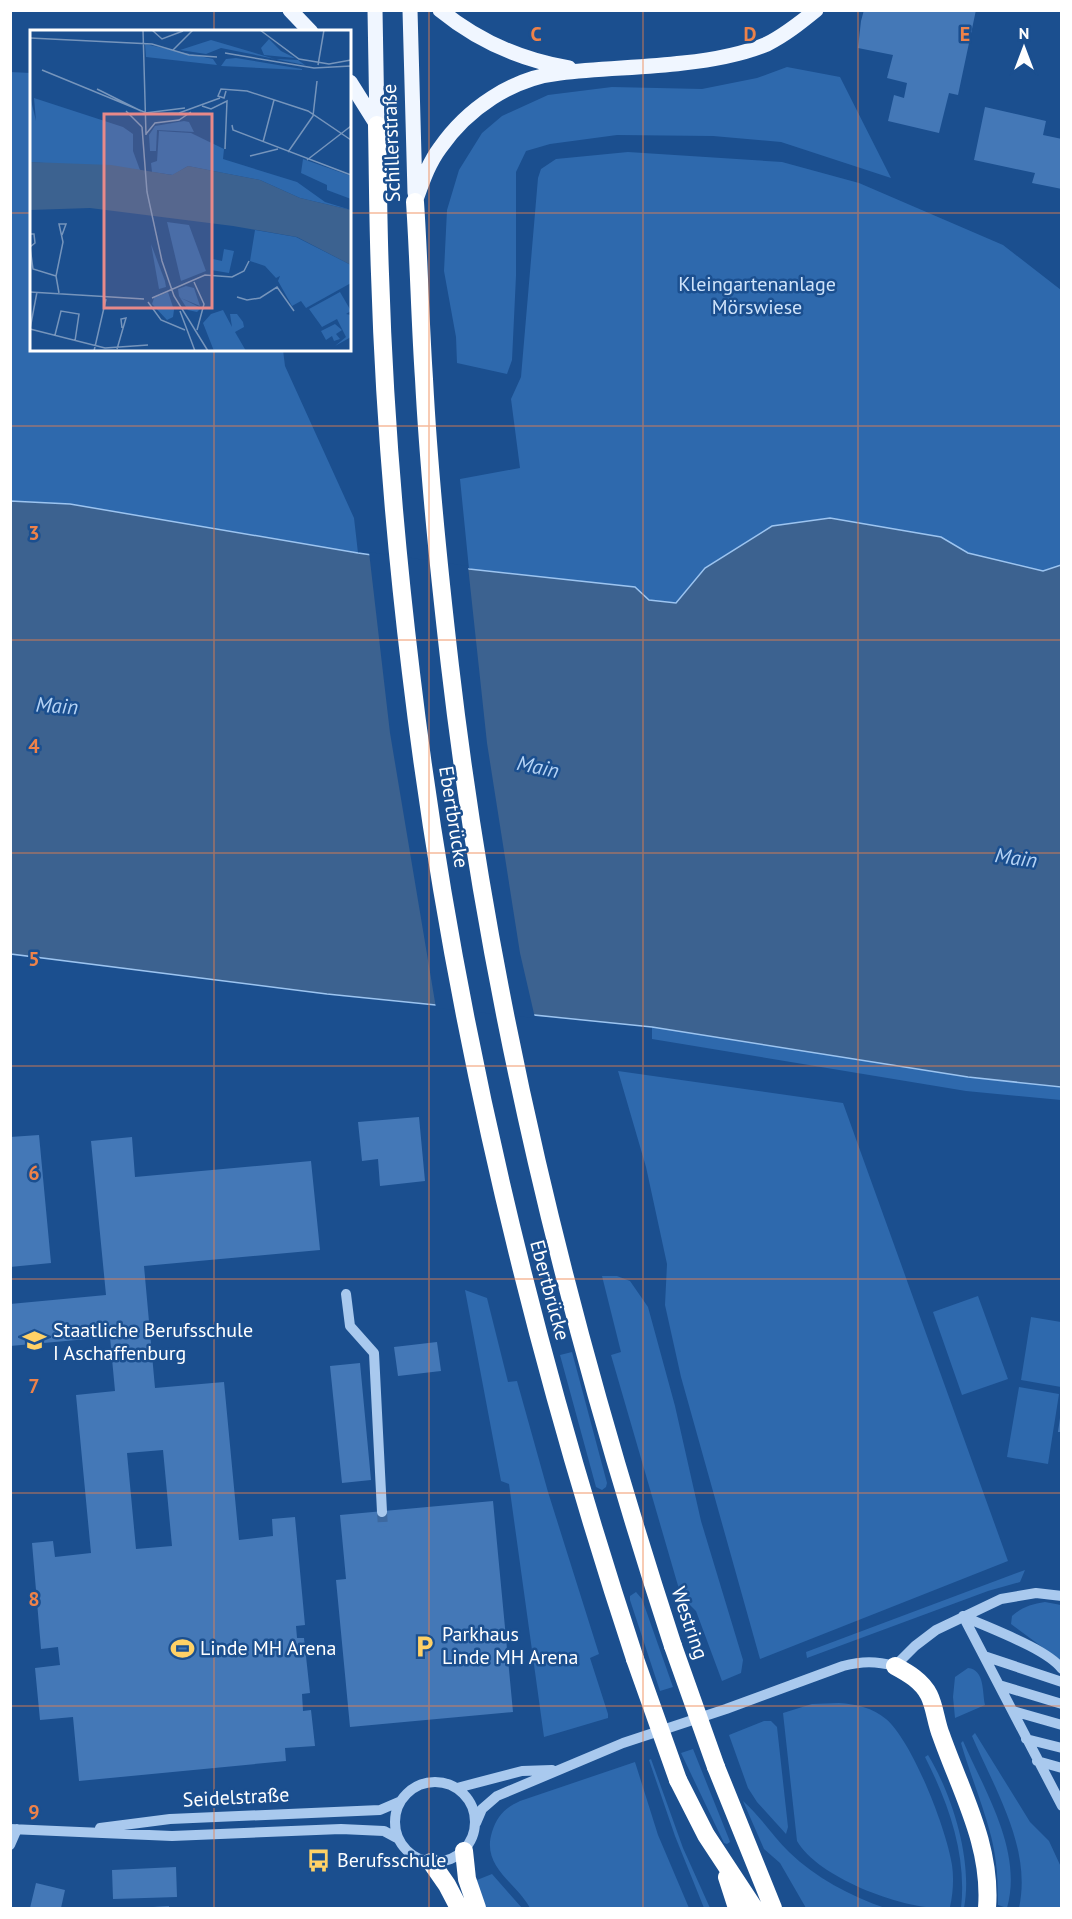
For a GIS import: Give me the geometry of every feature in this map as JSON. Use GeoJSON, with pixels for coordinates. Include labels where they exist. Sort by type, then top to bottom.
{"type":"FeatureCollection","features":[{"type":"Feature","properties":{"kind":"highway","name":"Schillerstraße"},"geometry":{"type":"LineString","coordinates":[[377,125],[380,275]]}},
{"type":"Feature","properties":{"kind":"highway","name":"Schillerstraße"},"geometry":{"type":"LineString","coordinates":[[415,202],[420,275]]}},
{"type":"Feature","properties":{"kind":"highway","name":"Ebertbrücke"},"geometry":{"type":"LineString","coordinates":[[380,275],[392,476],[411,673],[438,869],[474,1064],[517,1257],[571,1456],[635,1659],[678,1779],[688,1803],[720,1855]]}},
{"type":"Feature","properties":{"kind":"highway","name":"Ebertbrücke"},"geometry":{"type":"LineString","coordinates":[[420,275],[423,376],[438,561],[471,821],[513,1057],[556,1249],[581,1346]]}},
{"type":"Feature","properties":{"kind":"highway","name":"Westring"},"geometry":{"type":"LineString","coordinates":[[581,1346],[673,1646],[716,1767],[773,1908]]}},
{"type":"Feature","properties":{"kind":"highway"},"geometry":{"type":"LineString","coordinates":[[895,1666],[909,1673],[921,1683],[930,1696],[940,1734],[972,1811],[983,1851],[987,1878],[987,1908]]}},
{"type":"Feature","properties":{"kind":"highway"},"geometry":{"type":"LineString","coordinates":[[464,1851],[467,1879],[477,1908]]}},
{"type":"Feature","properties":{"kind":"highway"},"geometry":{"type":"LineString","coordinates":[[720,1855],[734,1904]]}},
{"type":"Feature","properties":{"kind":"highway"},"geometry":{"type":"LineString","coordinates":[[720,1855],[754,1908]]}},
{"type":"Feature","properties":{"kind":"highway"},"geometry":{"type":"LineString","coordinates":[[431,1862],[459,1908]]}},
{"type":"Feature","properties":{"kind":"main road"},"geometry":{"type":"LineString","coordinates":[[290,10],[309,30]]}},
{"type":"Feature","properties":{"kind":"main road"},"geometry":{"type":"LineString","coordinates":[[440,10],[459,25],[489,43],[520,56],[587,71]]}},
{"type":"Feature","properties":{"kind":"main road"},"geometry":{"type":"LineString","coordinates":[[415,202],[425,174],[439,148],[479,106],[504,91],[530,80],[558,73],[711,60],[740,53],[767,44],[816,10]]}},
{"type":"Feature","properties":{"kind":"main road","name":"Schillerstraße"},"geometry":{"type":"LineString","coordinates":[[408,12],[415,202]]}},
{"type":"Feature","properties":{"kind":"main road","name":"Schillerstraße"},"geometry":{"type":"LineString","coordinates":[[377,13],[377,125]]}},
{"type":"Feature","properties":{"kind":"main road"},"geometry":{"type":"LineString","coordinates":[[351,84],[377,125]]}},
{"type":"Feature","properties":{"kind":"street"},"geometry":{"type":"LineString","coordinates":[[346,1294],[350,1326],[374,1353],[382,1512]]}},
{"type":"Feature","properties":{"kind":"street"},"geometry":{"type":"LineString","coordinates":[[476,1823],[469,1799],[457,1788],[441,1782],[428,1782],[416,1786],[400,1801],[394,1821],[397,1838],[413,1856],[431,1862],[443,1862],[464,1851],[470,1843],[482,1809],[496,1796],[533,1782],[555,1770],[623,1743],[726,1709],[843,1666],[862,1662],[878,1662],[895,1666],[915,1646],[936,1630],[1001,1599],[1036,1593],[1062,1596]]}},
{"type":"Feature","properties":{"kind":"street"},"geometry":{"type":"LineString","coordinates":[[963,1616],[1062,1806]]}},
{"type":"Feature","properties":{"kind":"street"},"geometry":{"type":"LineString","coordinates":[[963,1616],[1042,1653],[1062,1669]]}},
{"type":"Feature","properties":{"kind":"street"},"geometry":{"type":"LineString","coordinates":[[984,1656],[1062,1682]]}},
{"type":"Feature","properties":{"kind":"street"},"geometry":{"type":"LineString","coordinates":[[999,1685],[1062,1704]]}},
{"type":"Feature","properties":{"kind":"street"},"geometry":{"type":"LineString","coordinates":[[1013,1711],[1062,1725]]}},
{"type":"Feature","properties":{"kind":"street"},"geometry":{"type":"LineString","coordinates":[[1026,1740],[1062,1748]]}},
{"type":"Feature","properties":{"kind":"street"},"geometry":{"type":"LineString","coordinates":[[1037,1761],[1062,1768]]}},
{"type":"Feature","properties":{"kind":"street"},"geometry":{"type":"LineString","coordinates":[[457,1788],[522,1771],[555,1770]]}},
{"type":"Feature","properties":{"kind":"street"},"geometry":{"type":"LineString","coordinates":[[1050,1786],[1062,1789]]}},
{"type":"Feature","properties":{"kind":"street","name":"Seidelstraße"},"geometry":{"type":"LineString","coordinates":[[73,1832],[170,1818],[380,1810],[400,1801]]}},
{"type":"Feature","properties":{"kind":"street"},"geometry":{"type":"LineString","coordinates":[[10,1845],[14,1829]]}},
{"type":"Feature","properties":{"kind":"street","name":"Seidelstraße"},"geometry":{"type":"LineString","coordinates":[[14,1829],[172,1836],[341,1829],[384,1831],[397,1838]]}},
{"type":"Feature","properties":{"kind":"green space"},"geometry":{"type":"Polygon","coordinates":[[[787,67],[840,77],[891,178],[781,142],[713,136],[617,135],[550,144],[526,151],[516,172],[516,276],[512,360],[507,374],[457,363],[456,337],[444,271],[447,210],[459,170],[482,133],[502,116],[548,95],[612,87],[702,89],[757,78],[787,67]]]}},
{"type":"Feature","properties":{"kind":"green space"},"geometry":{"type":"Polygon","coordinates":[[[10,72],[30,73],[30,351],[283,351],[285,366],[354,518],[358,553],[70,504],[11,501],[10,72]]]}},
{"type":"Feature","properties":{"kind":"green space","name":"Kleingartenanlage Mörswiese"},"geometry":{"type":"Polygon","coordinates":[[[628,152],[782,162],[859,183],[1003,245],[1061,290],[1061,565],[1043,571],[968,553],[941,537],[829,518],[772,526],[705,568],[677,603],[649,600],[635,587],[469,569],[460,479],[520,468],[511,399],[521,377],[538,178],[541,169],[556,159],[628,152]]]}},
{"type":"Feature","properties":{"kind":"green space"},"geometry":{"type":"Polygon","coordinates":[[[652,1027],[968,1077],[1061,1087],[1061,1100],[966,1091],[652,1039],[652,1027]]]}},
{"type":"Feature","properties":{"kind":"green space"},"geometry":{"type":"Polygon","coordinates":[[[618,1071],[843,1103],[1008,1561],[760,1659],[681,1377],[665,1305],[667,1264],[646,1167],[618,1071]]]}},
{"type":"Feature","properties":{"kind":"green space"},"geometry":{"type":"Polygon","coordinates":[[[602,1276],[617,1276],[630,1281],[648,1307],[675,1406],[701,1521],[743,1660],[741,1673],[722,1681],[696,1611],[681,1596],[611,1355],[621,1352],[602,1276]]]}},
{"type":"Feature","properties":{"kind":"green space"},"geometry":{"type":"Polygon","coordinates":[[[465,1290],[487,1298],[508,1382],[517,1381],[548,1492],[599,1654],[590,1658],[608,1718],[544,1737],[509,1484],[501,1481],[465,1290]]]}},
{"type":"Feature","properties":{"kind":"green space"},"geometry":{"type":"Polygon","coordinates":[[[978,1296],[1008,1379],[962,1395],[933,1312],[978,1296]]]}},
{"type":"Feature","properties":{"kind":"green space"},"geometry":{"type":"Polygon","coordinates":[[[1031,1317],[1061,1322],[1061,1387],[1021,1380],[1031,1317]]]}},
{"type":"Feature","properties":{"kind":"green space"},"geometry":{"type":"Polygon","coordinates":[[[572,1352],[607,1483],[602,1490],[596,1487],[560,1355],[572,1352]]]}},
{"type":"Feature","properties":{"kind":"green space"},"geometry":{"type":"Polygon","coordinates":[[[1019,1387],[1059,1394],[1048,1464],[1007,1457],[1019,1387]]]}},
{"type":"Feature","properties":{"kind":"green space"},"geometry":{"type":"Polygon","coordinates":[[[1025,1570],[1020,1582],[988,1591],[807,1658],[806,1652],[1025,1570]]]}},
{"type":"Feature","properties":{"kind":"green space"},"geometry":{"type":"Polygon","coordinates":[[[636,1592],[642,1599],[673,1687],[660,1691],[630,1600],[630,1596],[636,1592]]]}},
{"type":"Feature","properties":{"kind":"green space"},"geometry":{"type":"Polygon","coordinates":[[[1045,1602],[1061,1605],[1061,1661],[1011,1624],[1012,1616],[1020,1610],[1045,1602]]]}},
{"type":"Feature","properties":{"kind":"green space"},"geometry":{"type":"Polygon","coordinates":[[[968,1668],[980,1677],[985,1705],[955,1718],[953,1697],[955,1677],[968,1668]]]}},
{"type":"Feature","properties":{"kind":"green space"},"geometry":{"type":"Polygon","coordinates":[[[839,1703],[864,1707],[881,1715],[896,1730],[907,1747],[936,1810],[949,1850],[953,1875],[950,1907],[930,1908],[909,1904],[864,1890],[824,1868],[808,1855],[797,1841],[783,1713],[812,1704],[839,1703]]]}},
{"type":"Feature","properties":{"kind":"green space"},"geometry":{"type":"Polygon","coordinates":[[[764,1721],[771,1721],[777,1727],[788,1827],[786,1834],[757,1802],[748,1788],[729,1735],[764,1721]]]}},
{"type":"Feature","properties":{"kind":"green space"},"geometry":{"type":"Polygon","coordinates":[[[975,1733],[1030,1822],[1049,1841],[1061,1867],[1061,1908],[1019,1908],[1022,1886],[1016,1841],[1000,1798],[972,1736],[975,1733]]]}},
{"type":"Feature","properties":{"kind":"green space"},"geometry":{"type":"Polygon","coordinates":[[[963,1741],[991,1801],[1006,1844],[1011,1887],[1007,1908],[998,1905],[997,1870],[993,1845],[961,1743],[963,1741]]]}},
{"type":"Feature","properties":{"kind":"green space"},"geometry":{"type":"Polygon","coordinates":[[[693,1749],[729,1839],[730,1842],[727,1844],[724,1843],[681,1753],[693,1749]]]}},
{"type":"Feature","properties":{"kind":"green space"},"geometry":{"type":"Polygon","coordinates":[[[928,1755],[953,1809],[959,1830],[966,1870],[964,1908],[961,1908],[959,1850],[949,1812],[925,1757],[928,1755]]]}},
{"type":"Feature","properties":{"kind":"green space"},"geometry":{"type":"Polygon","coordinates":[[[651,1759],[683,1848],[710,1908],[704,1908],[675,1836],[649,1760],[651,1759]]]}},
{"type":"Feature","properties":{"kind":"green space"},"geometry":{"type":"Polygon","coordinates":[[[635,1762],[658,1835],[689,1908],[530,1908],[495,1865],[491,1855],[490,1844],[496,1821],[506,1810],[520,1801],[635,1762]]]}},
{"type":"Feature","properties":{"kind":"green space"},"geometry":{"type":"Polygon","coordinates":[[[743,1801],[789,1852],[810,1870],[846,1892],[885,1908],[806,1908],[780,1863],[764,1849],[743,1801]]]}},
{"type":"Feature","properties":{"kind":"green space"},"geometry":{"type":"Polygon","coordinates":[[[492,1874],[522,1908],[484,1908],[472,1882],[492,1874]]]}},
{"type":"Feature","properties":{"kind":"water","name":"Main"},"geometry":{"type":"Polygon","coordinates":[[[10,501],[70,504],[358,553],[469,569],[635,587],[649,600],[676,603],[705,568],[772,526],[830,518],[941,537],[968,553],[1043,571],[1061,565],[1061,1087],[968,1077],[652,1027],[327,994],[11,954],[10,501]]]}},
{"type":"Feature","properties":{"kind":"pier"},"geometry":{"type":"Polygon","coordinates":[[[369,552],[468,566],[487,743],[520,953],[535,1018],[436,1008],[390,733],[369,552]]]}},
{"type":"Feature","properties":{"kind":"building"},"geometry":{"type":"Polygon","coordinates":[[[864,10],[976,10],[958,95],[949,93],[939,133],[888,121],[894,95],[904,98],[907,83],[887,78],[893,55],[858,48],[864,10]]]}},
{"type":"Feature","properties":{"kind":"building"},"geometry":{"type":"Polygon","coordinates":[[[985,107],[1046,121],[1043,135],[1062,139],[1062,189],[1032,183],[1035,173],[974,160],[985,107]]]}},
{"type":"Feature","properties":{"kind":"building"},"geometry":{"type":"Polygon","coordinates":[[[419,1117],[425,1181],[380,1186],[378,1159],[362,1161],[358,1122],[419,1117]]]}},
{"type":"Feature","properties":{"kind":"building","name":"Staatliche Berufsschule I Aschaffenburg"},"geometry":{"type":"Polygon","coordinates":[[[39,1135],[51,1263],[10,1267],[10,1137],[39,1135]]]}},
{"type":"Feature","properties":{"kind":"building"},"geometry":{"type":"Polygon","coordinates":[[[132,1137],[135,1177],[311,1161],[320,1250],[144,1266],[155,1388],[224,1382],[239,1540],[273,1536],[272,1519],[295,1517],[305,1625],[296,1626],[297,1638],[304,1638],[310,1693],[302,1694],[303,1711],[311,1710],[315,1746],[285,1748],[286,1761],[79,1781],[73,1717],[40,1720],[35,1668],[60,1665],[58,1647],[41,1649],[32,1543],[53,1541],[55,1557],[91,1553],[76,1395],[115,1391],[110,1337],[10,1346],[10,1304],[106,1295],[91,1141],[132,1137]],[[163,1450],[127,1453],[136,1549],[172,1546],[163,1450]]]}},
{"type":"Feature","properties":{"kind":"building"},"geometry":{"type":"Polygon","coordinates":[[[437,1342],[441,1371],[398,1376],[394,1347],[437,1342]]]}},
{"type":"Feature","properties":{"kind":"building"},"geometry":{"type":"Polygon","coordinates":[[[360,1363],[371,1480],[342,1483],[330,1366],[360,1363]]]}},
{"type":"Feature","properties":{"kind":"building"},"geometry":{"type":"Polygon","coordinates":[[[1060,1418],[1062,1418],[1062,1432],[1058,1432],[1060,1418]]]}},
{"type":"Feature","properties":{"kind":"building","name":"Parkhaus Linde MH Arena"},"geometry":{"type":"Polygon","coordinates":[[[493,1501],[513,1712],[350,1727],[336,1580],[346,1579],[340,1515],[493,1501]]]}},
{"type":"Feature","properties":{"kind":"building"},"geometry":{"type":"Polygon","coordinates":[[[176,1867],[177,1897],[113,1899],[112,1870],[176,1867]]]}},
{"type":"Feature","properties":{"kind":"building"},"geometry":{"type":"Polygon","coordinates":[[[36,1883],[65,1890],[61,1908],[30,1908],[36,1883]]]}},
{"type":"Feature","properties":{"kind":"building"},"geometry":{"type":"Polygon","coordinates":[[[169,1906],[169,1908],[153,1908],[153,1907],[169,1906]]]}},
{"type":"Feature","properties":{"kind":"tunnel"},"geometry":{"type":"LineString","coordinates":[[382,1512],[383,1527]]}},
{"type":"Feature","properties":{"kind":"place","name":"Staatliche Berufsschule I Aschaffenburg"},"geometry":{"type":"Point","coordinates":[35,1341]}},
{"type":"Feature","properties":{"kind":"place","name":"Parkhaus Linde MH Arena"},"geometry":{"type":"Point","coordinates":[424,1646]}},
{"type":"Feature","properties":{"kind":"place","name":"Linde MH Arena"},"geometry":{"type":"Point","coordinates":[182,1648]}},
{"type":"Feature","properties":{"kind":"place","name":"Berufsschule"},"geometry":{"type":"Point","coordinates":[319,1860]}}]}
